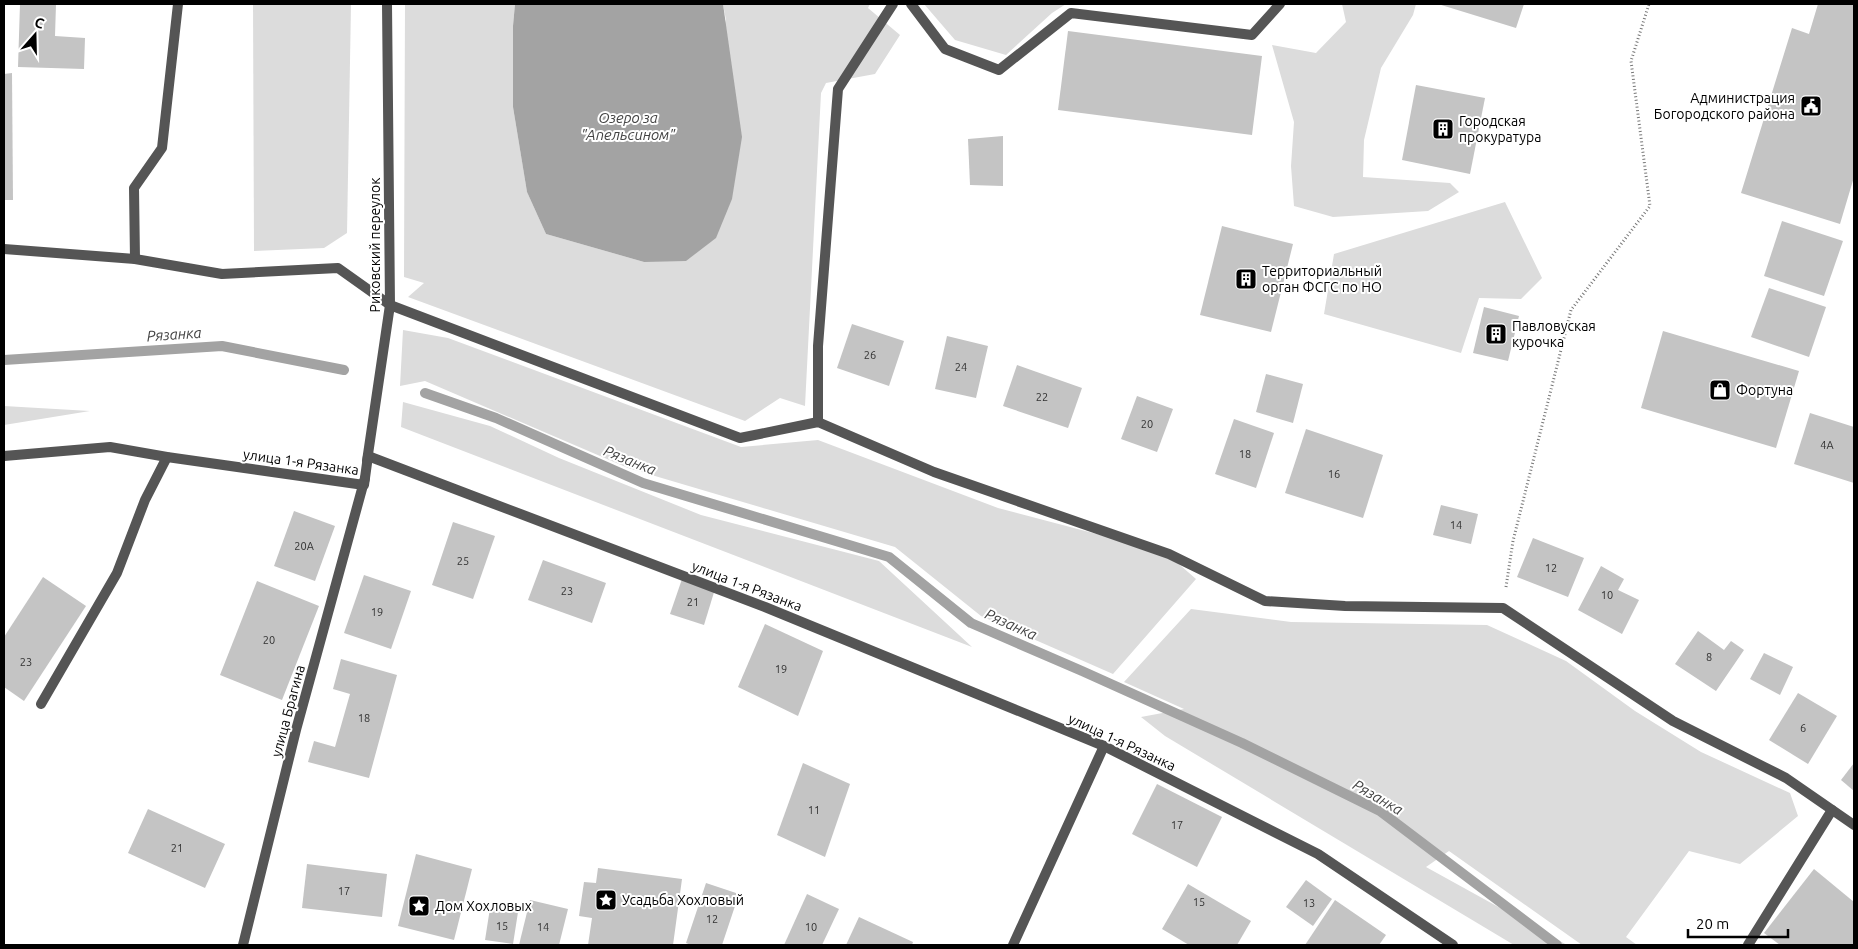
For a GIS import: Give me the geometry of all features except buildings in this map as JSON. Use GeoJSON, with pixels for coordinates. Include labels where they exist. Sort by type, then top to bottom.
{"type":"FeatureCollection","features":[{"type":"Feature","properties":{"kind":"street"},"geometry":{"type":"LineString","coordinates":[[135,259],[134,188],[162,148],[178,4]]}},
{"type":"Feature","properties":{"kind":"street","name":"Риковский переулок"},"geometry":{"type":"LineString","coordinates":[[368,456],[390,305],[388,4]]}},
{"type":"Feature","properties":{"kind":"street"},"geometry":{"type":"LineString","coordinates":[[818,422],[818,346],[838,88],[893,4]]}},
{"type":"Feature","properties":{"kind":"street"},"geometry":{"type":"LineString","coordinates":[[911,4],[945,48],[999,70],[1071,13],[1252,35],[1280,4]]}},
{"type":"Feature","properties":{"kind":"street"},"geometry":{"type":"LineString","coordinates":[[4,249],[135,259],[222,274],[338,268],[390,305],[740,438],[818,422],[934,472],[1169,554],[1265,601],[1345,606],[1503,608],[1673,721],[1786,778],[1854,825]]}},
{"type":"Feature","properties":{"kind":"street","name":"улица 1-я Рязанка"},"geometry":{"type":"LineString","coordinates":[[4,456],[110,447],[166,457],[364,485],[368,456],[765,607],[1104,746],[1318,854],[1453,945]]}},
{"type":"Feature","properties":{"kind":"street"},"geometry":{"type":"LineString","coordinates":[[41,704],[117,573],[146,500],[166,457]]}},
{"type":"Feature","properties":{"kind":"street","name":"улица Брагина"},"geometry":{"type":"LineString","coordinates":[[242,945],[296,730],[364,485]]}},
{"type":"Feature","properties":{"kind":"street"},"geometry":{"type":"LineString","coordinates":[[1013,945],[1104,746]]}},
{"type":"Feature","properties":{"kind":"street"},"geometry":{"type":"LineString","coordinates":[[1748,945],[1832,810]]}},
{"type":"Feature","properties":{"kind":"path"},"geometry":{"type":"LineString","coordinates":[[1503,608],[1513,541],[1571,310],[1650,206],[1631,61],[1649,4]]}},
{"type":"Feature","properties":{"kind":"shaded area"},"geometry":{"type":"Polygon","coordinates":[[[253,4],[351,4],[347,233],[324,248],[254,251],[253,4]]]}},
{"type":"Feature","properties":{"kind":"shaded area"},"geometry":{"type":"Polygon","coordinates":[[[405,4],[515,4],[513,26],[513,107],[527,192],[546,234],[644,262],[726,20],[723,4],[870,4],[868,8],[900,35],[875,74],[826,83],[821,93],[805,406],[780,398],[745,421],[408,297],[424,283],[404,277],[405,4]]]}},
{"type":"Feature","properties":{"kind":"shaded area"},"geometry":{"type":"Polygon","coordinates":[[[924,4],[1066,4],[1052,13],[1006,55],[955,40],[924,4]]]}},
{"type":"Feature","properties":{"kind":"shaded area"},"geometry":{"type":"Polygon","coordinates":[[[1342,4],[1416,4],[1413,15],[1381,68],[1364,140],[1363,177],[1450,183],[1459,192],[1428,211],[1333,217],[1294,206],[1291,166],[1294,122],[1272,45],[1316,53],[1346,22],[1342,4]]]}},
{"type":"Feature","properties":{"kind":"shaded area"},"geometry":{"type":"Polygon","coordinates":[[[1505,202],[1542,278],[1521,299],[1479,298],[1461,353],[1324,314],[1334,254],[1505,202]]]}},
{"type":"Feature","properties":{"kind":"shaded area"},"geometry":{"type":"Polygon","coordinates":[[[403,330],[448,338],[741,447],[818,440],[998,508],[1165,552],[1196,579],[1113,674],[981,616],[895,547],[628,468],[425,381],[400,386],[403,330]]]}},
{"type":"Feature","properties":{"kind":"shaded area"},"geometry":{"type":"Polygon","coordinates":[[[403,402],[490,426],[559,458],[701,515],[879,561],[972,647],[401,427],[403,402]]]}},
{"type":"Feature","properties":{"kind":"shaded area"},"geometry":{"type":"Polygon","coordinates":[[[4,406],[90,411],[4,425],[4,406]]]}},
{"type":"Feature","properties":{"kind":"shaded area"},"geometry":{"type":"Polygon","coordinates":[[[1191,609],[1291,622],[1487,625],[1566,661],[1635,711],[1701,752],[1790,793],[1798,816],[1740,864],[1689,851],[1626,937],[1637,945],[1582,945],[1449,851],[1426,867],[1567,945],[1514,945],[1165,736],[1141,717],[1184,709],[1124,682],[1191,609]]]}},
{"type":"Feature","properties":{"kind":"water","name":"Озеро за \"Апельсином\""},"geometry":{"type":"Polygon","coordinates":[[[515,4],[723,4],[742,137],[732,199],[716,238],[686,261],[644,262],[546,234],[527,192],[513,107],[513,26],[515,4]]]}},
{"type":"Feature","properties":{"kind":"waterway","name":"Рязанка"},"geometry":{"type":"LineString","coordinates":[[4,360],[222,346],[344,370]]}},
{"type":"Feature","properties":{"kind":"waterway","name":"Рязанка"},"geometry":{"type":"LineString","coordinates":[[425,393],[496,418],[643,483],[889,557],[971,623],[1242,743],[1380,811],[1557,945]]}},
{"type":"Feature","properties":{"kind":"place","name":"Администрация Богородского района"},"geometry":{"type":"Point","coordinates":[1811,106]}},
{"type":"Feature","properties":{"kind":"place","name":"Городская прокуратура"},"geometry":{"type":"Point","coordinates":[1443,129]}},
{"type":"Feature","properties":{"kind":"place","name":"Территориальный орган ФСГС по НО"},"geometry":{"type":"Point","coordinates":[1246,279]}},
{"type":"Feature","properties":{"kind":"place","name":"Павловуская курочка"},"geometry":{"type":"Point","coordinates":[1496,334]}},
{"type":"Feature","properties":{"kind":"place","name":"Фортуна"},"geometry":{"type":"Point","coordinates":[1720,390]}},
{"type":"Feature","properties":{"kind":"place","name":"Усадьба Хохловый"},"geometry":{"type":"Point","coordinates":[606,900]}},
{"type":"Feature","properties":{"kind":"place","name":"Дом Хохловых"},"geometry":{"type":"Point","coordinates":[419,906]}}]}
